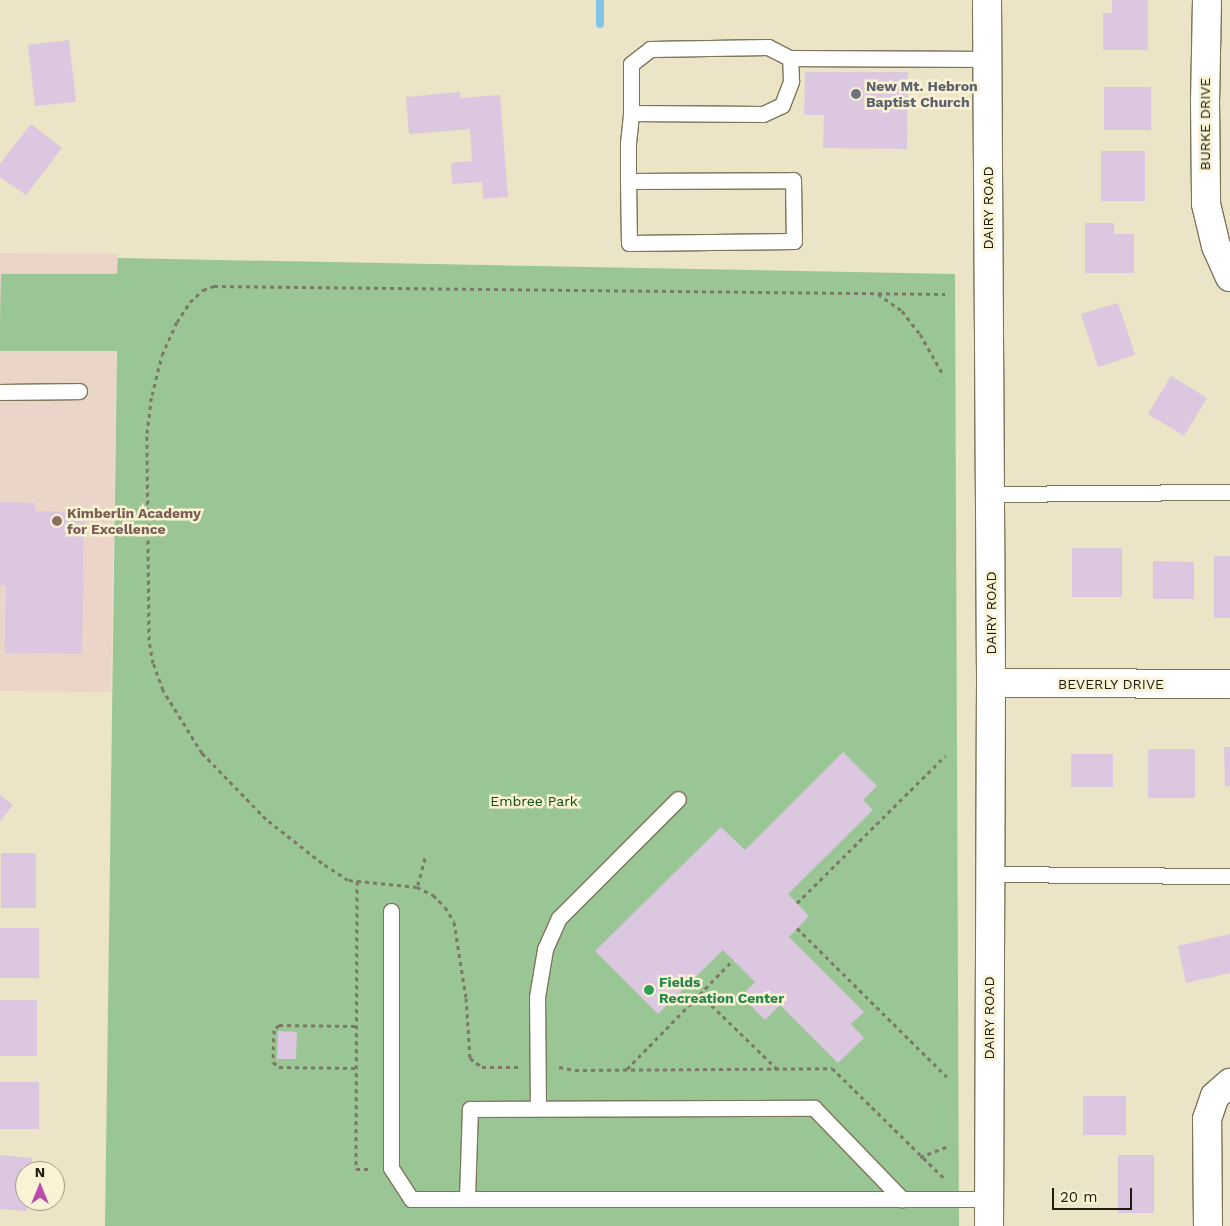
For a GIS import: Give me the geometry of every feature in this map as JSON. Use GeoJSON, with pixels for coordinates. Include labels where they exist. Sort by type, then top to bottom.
{"type":"FeatureCollection","features":[{"type":"Feature","properties":{"kind":"street","name":"DAIRY ROAD"},"geometry":{"type":"LineString","coordinates":[[987,0],[991,683],[989,1226]]}},
{"type":"Feature","properties":{"kind":"street","name":"BURKE DRIVE"},"geometry":{"type":"LineString","coordinates":[[1207,0],[1205,100],[1206,204],[1216,246],[1230,277]]}},
{"type":"Feature","properties":{"kind":"street","name":"BEVERLY DRIVE"},"geometry":{"type":"LineString","coordinates":[[991,683],[1230,684]]}},
{"type":"Feature","properties":{"kind":"street"},"geometry":{"type":"LineString","coordinates":[[1208,1226],[1207,1119],[1215,1096],[1230,1083]]}},
{"type":"Feature","properties":{"kind":"lane"},"geometry":{"type":"LineString","coordinates":[[628,181],[793,180],[794,241],[629,243],[628,181],[631,64],[650,49],[768,47],[790,58],[988,59]]}},
{"type":"Feature","properties":{"kind":"lane"},"geometry":{"type":"LineString","coordinates":[[631,113],[763,114],[782,105],[791,81],[790,58]]}},
{"type":"Feature","properties":{"kind":"lane"},"geometry":{"type":"LineString","coordinates":[[0,392],[78,391]]}},
{"type":"Feature","properties":{"kind":"lane"},"geometry":{"type":"LineString","coordinates":[[990,494],[1230,492]]}},
{"type":"Feature","properties":{"kind":"lane"},"geometry":{"type":"LineString","coordinates":[[538,1108],[537,997],[545,949],[560,918],[678,799]]}},
{"type":"Feature","properties":{"kind":"lane"},"geometry":{"type":"LineString","coordinates":[[990,874],[1230,876]]}},
{"type":"Feature","properties":{"kind":"lane"},"geometry":{"type":"LineString","coordinates":[[391,912],[391,1168],[411,1199],[988,1199]]}},
{"type":"Feature","properties":{"kind":"lane"},"geometry":{"type":"LineString","coordinates":[[467,1198],[470,1109],[814,1108],[902,1199]]}},
{"type":"Feature","properties":{"kind":"path"},"geometry":{"type":"LineString","coordinates":[[945,294],[214,286],[203,290],[190,302],[176,322],[162,356],[152,395],[147,433],[149,640],[153,663],[164,690],[208,760],[266,819],[322,863],[348,880],[417,887],[433,895],[445,907],[454,922],[466,998],[470,1058],[482,1067],[626,1070],[832,1068],[940,1176],[948,1179]]}},
{"type":"Feature","properties":{"kind":"path"},"geometry":{"type":"LineString","coordinates":[[878,294],[902,311],[920,334],[944,376]]}},
{"type":"Feature","properties":{"kind":"path"},"geometry":{"type":"LineString","coordinates":[[797,904],[945,756]]}},
{"type":"Feature","properties":{"kind":"path"},"geometry":{"type":"LineString","coordinates":[[417,887],[425,858]]}},
{"type":"Feature","properties":{"kind":"path"},"geometry":{"type":"LineString","coordinates":[[357,880],[356,1169],[377,1169]]}},
{"type":"Feature","properties":{"kind":"path"},"geometry":{"type":"LineString","coordinates":[[797,928],[947,1078]]}},
{"type":"Feature","properties":{"kind":"path"},"geometry":{"type":"LineString","coordinates":[[626,1070],[733,960]]}},
{"type":"Feature","properties":{"kind":"path"},"geometry":{"type":"LineString","coordinates":[[700,994],[777,1069]]}},
{"type":"Feature","properties":{"kind":"path"},"geometry":{"type":"LineString","coordinates":[[355,1026],[279,1025],[274,1030],[273,1062],[279,1067],[356,1068]]}},
{"type":"Feature","properties":{"kind":"path"},"geometry":{"type":"LineString","coordinates":[[920,1156],[948,1146]]}},
{"type":"Feature","properties":{"kind":"shaded area","name":"Kimberlin Academy for Excellence"},"geometry":{"type":"Polygon","coordinates":[[[0,253],[118,254],[111,692],[0,691],[0,253]]]}},
{"type":"Feature","properties":{"kind":"green space","name":"Embree Park"},"geometry":{"type":"Polygon","coordinates":[[[118,258],[955,274],[959,1226],[105,1226],[117,351],[0,351],[0,322],[1,274],[117,274],[118,258]]]}},
{"type":"Feature","properties":{"kind":"building"},"geometry":{"type":"Polygon","coordinates":[[[1112,0],[1148,0],[1148,50],[1103,50],[1103,13],[1112,13],[1112,0]]]}},
{"type":"Feature","properties":{"kind":"building"},"geometry":{"type":"Polygon","coordinates":[[[69,40],[76,102],[35,106],[28,45],[69,40]]]}},
{"type":"Feature","properties":{"kind":"building","name":"New Mt. Hebron Baptist Church"},"geometry":{"type":"Polygon","coordinates":[[[805,72],[908,72],[907,149],[823,148],[824,115],[804,115],[805,72]]]}},
{"type":"Feature","properties":{"kind":"building"},"geometry":{"type":"Polygon","coordinates":[[[1104,87],[1151,87],[1151,130],[1104,130],[1104,87]]]}},
{"type":"Feature","properties":{"kind":"building"},"geometry":{"type":"Polygon","coordinates":[[[460,92],[460,98],[500,95],[508,197],[483,199],[482,182],[452,184],[451,163],[472,161],[470,129],[409,134],[406,97],[460,92]]]}},
{"type":"Feature","properties":{"kind":"building"},"geometry":{"type":"Polygon","coordinates":[[[31,124],[62,148],[26,195],[0,177],[0,164],[31,124]]]}},
{"type":"Feature","properties":{"kind":"building"},"geometry":{"type":"Polygon","coordinates":[[[1101,151],[1145,151],[1145,201],[1101,201],[1101,151]]]}},
{"type":"Feature","properties":{"kind":"building"},"geometry":{"type":"Polygon","coordinates":[[[1085,223],[1114,223],[1114,234],[1134,234],[1134,273],[1085,273],[1085,223]]]}},
{"type":"Feature","properties":{"kind":"building"},"geometry":{"type":"Polygon","coordinates":[[[1118,303],[1135,355],[1098,367],[1081,314],[1118,303]]]}},
{"type":"Feature","properties":{"kind":"building"},"geometry":{"type":"Polygon","coordinates":[[[1171,376],[1207,398],[1184,436],[1148,414],[1171,376]]]}},
{"type":"Feature","properties":{"kind":"building"},"geometry":{"type":"Polygon","coordinates":[[[0,502],[35,503],[35,511],[84,512],[82,654],[5,653],[6,585],[0,585],[0,502]]]}},
{"type":"Feature","properties":{"kind":"building"},"geometry":{"type":"Polygon","coordinates":[[[1072,548],[1122,548],[1122,597],[1072,597],[1072,548]]]}},
{"type":"Feature","properties":{"kind":"building"},"geometry":{"type":"Polygon","coordinates":[[[1214,556],[1230,556],[1230,618],[1214,618],[1214,556]]]}},
{"type":"Feature","properties":{"kind":"building"},"geometry":{"type":"Polygon","coordinates":[[[1153,561],[1194,562],[1194,599],[1153,599],[1153,561]]]}},
{"type":"Feature","properties":{"kind":"building"},"geometry":{"type":"Polygon","coordinates":[[[1224,747],[1230,747],[1230,786],[1225,786],[1224,747]]]}},
{"type":"Feature","properties":{"kind":"building"},"geometry":{"type":"Polygon","coordinates":[[[1148,749],[1195,749],[1195,798],[1148,798],[1148,749]]]}},
{"type":"Feature","properties":{"kind":"building"},"geometry":{"type":"Polygon","coordinates":[[[843,752],[877,786],[863,800],[873,810],[788,894],[809,916],[789,937],[864,1012],[851,1024],[864,1038],[838,1063],[780,1005],[765,1020],[741,996],[755,982],[723,950],[658,1014],[595,951],[721,827],[745,850],[843,752]]]}},
{"type":"Feature","properties":{"kind":"building"},"geometry":{"type":"Polygon","coordinates":[[[1071,754],[1113,754],[1113,787],[1071,787],[1071,754]]]}},
{"type":"Feature","properties":{"kind":"building"},"geometry":{"type":"Polygon","coordinates":[[[0,795],[13,805],[0,821],[0,795]]]}},
{"type":"Feature","properties":{"kind":"building"},"geometry":{"type":"Polygon","coordinates":[[[1,853],[36,853],[36,908],[1,908],[1,853]]]}},
{"type":"Feature","properties":{"kind":"building"},"geometry":{"type":"Polygon","coordinates":[[[0,928],[39,928],[39,978],[0,978],[0,928]]]}},
{"type":"Feature","properties":{"kind":"building"},"geometry":{"type":"Polygon","coordinates":[[[1230,934],[1230,973],[1186,983],[1178,946],[1230,934]]]}},
{"type":"Feature","properties":{"kind":"building"},"geometry":{"type":"Polygon","coordinates":[[[0,1000],[37,1000],[37,1056],[0,1056],[0,1000]]]}},
{"type":"Feature","properties":{"kind":"building"},"geometry":{"type":"Polygon","coordinates":[[[278,1031],[297,1032],[296,1059],[277,1059],[278,1031]]]}},
{"type":"Feature","properties":{"kind":"building"},"geometry":{"type":"Polygon","coordinates":[[[0,1082],[39,1082],[39,1129],[0,1129],[0,1082]]]}},
{"type":"Feature","properties":{"kind":"building"},"geometry":{"type":"Polygon","coordinates":[[[1083,1096],[1126,1096],[1126,1135],[1083,1135],[1083,1096]]]}},
{"type":"Feature","properties":{"kind":"building"},"geometry":{"type":"Polygon","coordinates":[[[0,1155],[32,1158],[32,1161],[15,1161],[15,1210],[0,1209],[0,1155]]]}},
{"type":"Feature","properties":{"kind":"building"},"geometry":{"type":"Polygon","coordinates":[[[1118,1155],[1154,1155],[1154,1213],[1118,1213],[1118,1155]]]}},
{"type":"Feature","properties":{"kind":"waterway"},"geometry":{"type":"LineString","coordinates":[[600,0],[600,24]]}},
{"type":"Feature","properties":{"kind":"place","name":"New Mt. Hebron Baptist Church"},"geometry":{"type":"Point","coordinates":[856,94]}},
{"type":"Feature","properties":{"kind":"place","name":"Kimberlin Academy for Excellence"},"geometry":{"type":"Point","coordinates":[57,521]}},
{"type":"Feature","properties":{"kind":"place","name":"Fields Recreation Center"},"geometry":{"type":"Point","coordinates":[649,990]}}]}
